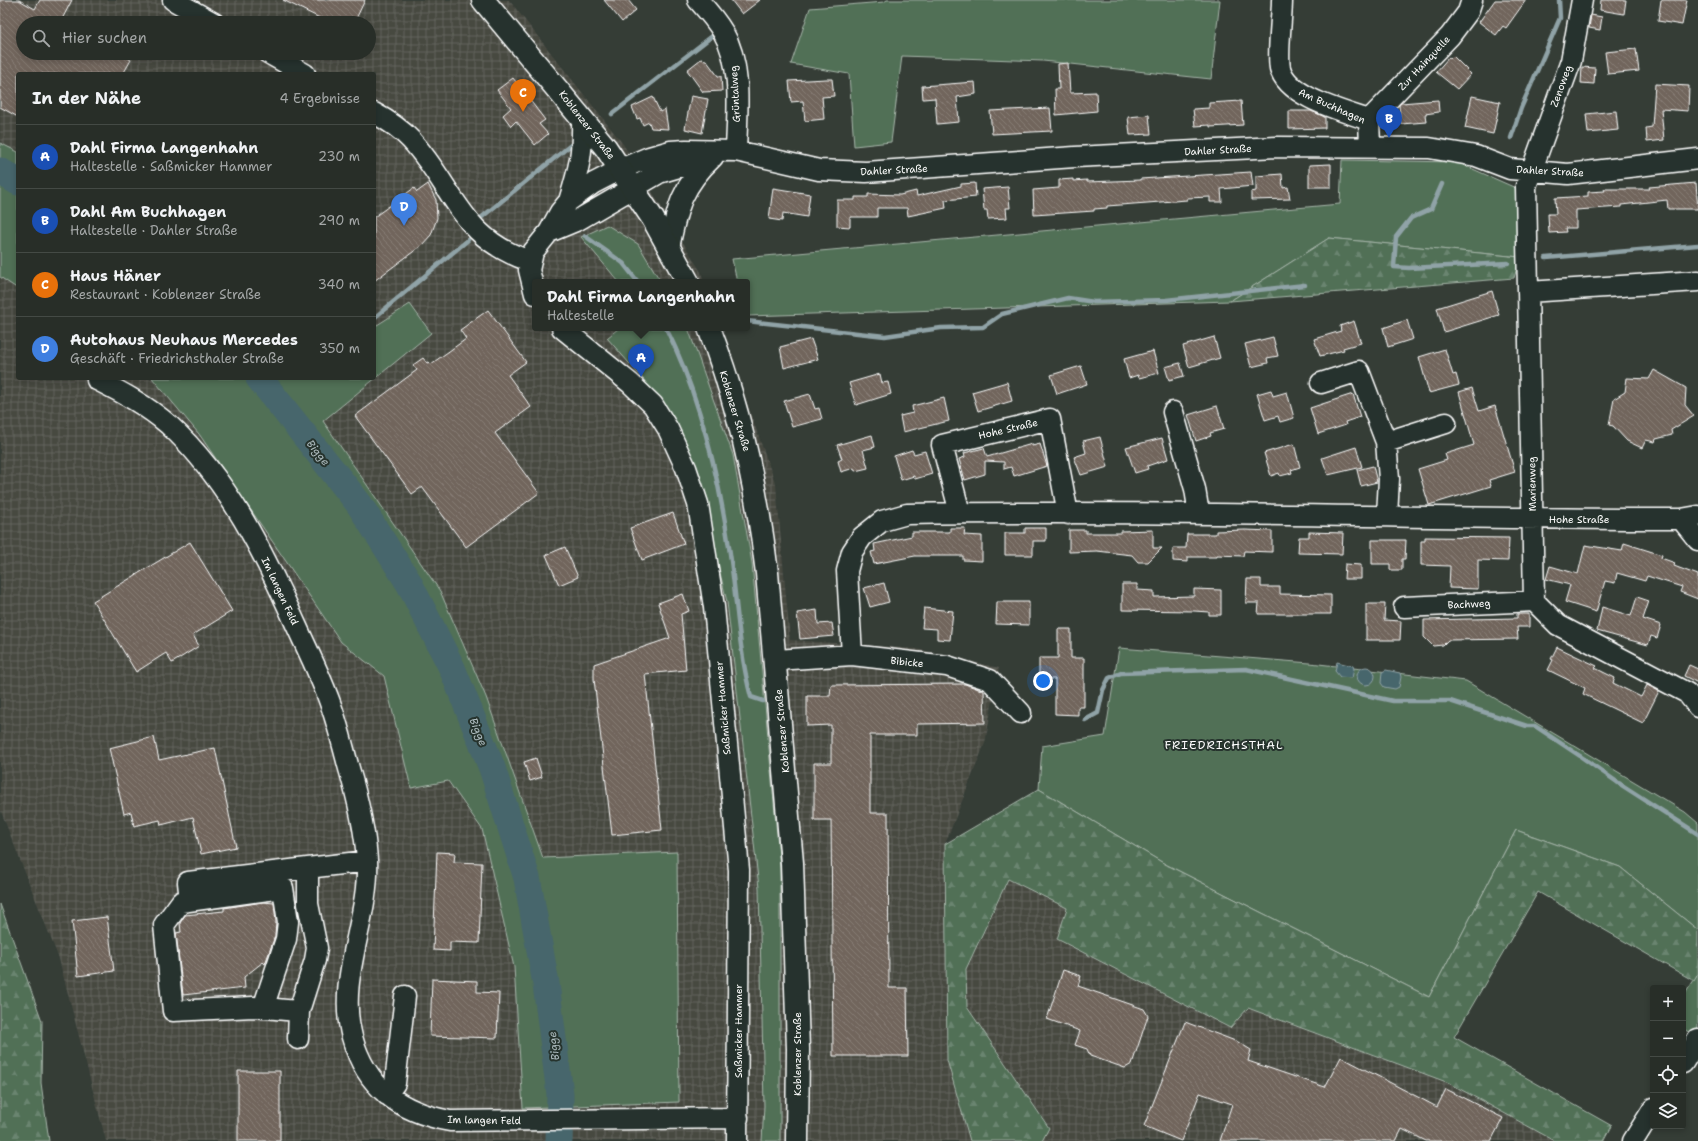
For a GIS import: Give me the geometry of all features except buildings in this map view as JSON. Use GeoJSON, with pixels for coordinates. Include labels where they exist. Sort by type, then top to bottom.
{"type":"FeatureCollection","features":[{"type":"Feature","properties":{"kind":"main road","name":"Koblenzer Straße"},"geometry":{"type":"LineString","coordinates":[[484,0],[621,169],[686,279]]}},
{"type":"Feature","properties":{"kind":"main road","name":"Koblenzer Straße"},"geometry":{"type":"LineString","coordinates":[[710,331],[748,451],[762,529],[776,660],[792,863],[798,1049],[797,1141]]}},
{"type":"Feature","properties":{"kind":"street"},"geometry":{"type":"LineString","coordinates":[[173,0],[202,16]]}},
{"type":"Feature","properties":{"kind":"street","name":"Grüntalweg"},"geometry":{"type":"LineString","coordinates":[[698,0],[724,33],[733,58],[736,83],[736,151]]}},
{"type":"Feature","properties":{"kind":"street","name":"Am Buchhagen"},"geometry":{"type":"LineString","coordinates":[[1282,0],[1280,66],[1283,78],[1301,94],[1369,120],[1370,146]]}},
{"type":"Feature","properties":{"kind":"street","name":"Zur Hainquelle"},"geometry":{"type":"LineString","coordinates":[[1369,120],[1450,36],[1468,12],[1472,0]]}},
{"type":"Feature","properties":{"kind":"street","name":"Zenoweg"},"geometry":{"type":"LineString","coordinates":[[1531,170],[1571,61],[1582,0]]}},
{"type":"Feature","properties":{"kind":"street"},"geometry":{"type":"LineString","coordinates":[[280,60],[301,72]]}},
{"type":"Feature","properties":{"kind":"street"},"geometry":{"type":"LineString","coordinates":[[376,114],[396,126],[410,139],[476,230],[496,246],[530,261]]}},
{"type":"Feature","properties":{"kind":"street"},"geometry":{"type":"LineString","coordinates":[[569,201],[581,162],[583,147],[582,119]]}},
{"type":"Feature","properties":{"kind":"street","name":"Dahler Straße"},"geometry":{"type":"LineString","coordinates":[[621,169],[649,157],[686,150],[736,151],[819,170],[866,172],[1075,157],[1246,148],[1370,146],[1429,148],[1454,151],[1476,156],[1510,169],[1568,174],[1698,159]]}},
{"type":"Feature","properties":{"kind":"street","name":"Dahler Straße"},"geometry":{"type":"LineString","coordinates":[[633,187],[659,174],[715,156],[736,151]]}},
{"type":"Feature","properties":{"kind":"street","name":"Dahler Straße"},"geometry":{"type":"LineString","coordinates":[[669,248],[675,216],[684,192],[698,172],[715,156]]}},
{"type":"Feature","properties":{"kind":"street"},"geometry":{"type":"LineString","coordinates":[[532,284],[530,277],[530,261],[534,252],[550,232],[560,212],[569,201],[594,183],[621,169]]}},
{"type":"Feature","properties":{"kind":"street","name":"Marienweg"},"geometry":{"type":"LineString","coordinates":[[1531,170],[1526,186],[1534,601]]}},
{"type":"Feature","properties":{"kind":"street"},"geometry":{"type":"LineString","coordinates":[[550,232],[578,220],[633,187]]}},
{"type":"Feature","properties":{"kind":"street"},"geometry":{"type":"LineString","coordinates":[[1528,292],[1698,281]]}},
{"type":"Feature","properties":{"kind":"street","name":"Saßmicker Hammer"},"geometry":{"type":"LineString","coordinates":[[566,331],[630,383],[652,405],[671,436],[686,468],[698,504],[714,607],[738,870],[737,1141]]}},
{"type":"Feature","properties":{"kind":"street"},"geometry":{"type":"LineString","coordinates":[[1321,383],[1359,371],[1386,442],[1389,479],[1387,516]]}},
{"type":"Feature","properties":{"kind":"street","name":"Im langen Feld"},"geometry":{"type":"LineString","coordinates":[[97,380],[150,410],[183,439],[198,456],[230,500],[263,555],[278,584],[330,703],[361,813],[367,861],[366,889],[349,990],[348,1019],[351,1035],[360,1059],[376,1084],[387,1095],[411,1110],[433,1118],[469,1122],[592,1118],[738,1118]]}},
{"type":"Feature","properties":{"kind":"street"},"geometry":{"type":"LineString","coordinates":[[1173,412],[1195,490],[1199,514]]}},
{"type":"Feature","properties":{"kind":"street","name":"Hohe Straße"},"geometry":{"type":"LineString","coordinates":[[960,513],[942,445],[1050,419],[1068,514]]}},
{"type":"Feature","properties":{"kind":"street"},"geometry":{"type":"LineString","coordinates":[[1386,442],[1446,424]]}},
{"type":"Feature","properties":{"kind":"street","name":"Hohe Straße"},"geometry":{"type":"LineString","coordinates":[[852,655],[847,571],[852,552],[862,537],[882,521],[907,514],[1199,514],[1532,519],[1690,517]]}},
{"type":"Feature","properties":{"kind":"street"},"geometry":{"type":"LineString","coordinates":[[1690,517],[1698,540]]}},
{"type":"Feature","properties":{"kind":"street"},"geometry":{"type":"LineString","coordinates":[[1534,601],[1558,625],[1687,693],[1698,707]]}},
{"type":"Feature","properties":{"kind":"street","name":"Bachweg"},"geometry":{"type":"LineString","coordinates":[[1404,607],[1534,601]]}},
{"type":"Feature","properties":{"kind":"street","name":"Bibicke"},"geometry":{"type":"LineString","coordinates":[[776,660],[852,655],[946,666],[990,680],[1020,713]]}},
{"type":"Feature","properties":{"kind":"street"},"geometry":{"type":"LineString","coordinates":[[299,1011],[253,1007],[173,1011],[164,925],[189,892],[308,869],[367,861]]}},
{"type":"Feature","properties":{"kind":"street"},"geometry":{"type":"LineString","coordinates":[[298,1039],[299,1011],[315,960],[317,948],[308,904],[308,869]]}},
{"type":"Feature","properties":{"kind":"street"},"geometry":{"type":"LineString","coordinates":[[189,892],[284,888],[288,922],[282,953],[263,1008]]}},
{"type":"Feature","properties":{"kind":"street"},"geometry":{"type":"LineString","coordinates":[[387,1095],[395,1083],[405,996]]}},
{"type":"Feature","properties":{"kind":"street"},"geometry":{"type":"LineString","coordinates":[[1686,1058],[1698,1040]]}},
{"type":"Feature","properties":{"kind":"street"},"geometry":{"type":"LineString","coordinates":[[1633,1141],[1650,1114]]}},
{"type":"Feature","properties":{"kind":"shaded area"},"geometry":{"type":"Polygon","coordinates":[[[0,0],[509,0],[623,144],[701,272],[703,279],[532,279],[532,331],[721,331],[776,485],[790,640],[917,649],[999,668],[985,743],[945,844],[947,1060],[970,1141],[106,1141],[59,959],[0,809],[0,0]]]}},
{"type":"Feature","properties":{"kind":"shaded area"},"geometry":{"type":"Polygon","coordinates":[[[1008,879],[1067,908],[1057,939],[1230,1028],[1248,1008],[1449,1083],[1555,1141],[1042,1141],[1049,1127],[967,1007],[966,969],[1008,879]]]}},
{"type":"Feature","properties":{"kind":"green space"},"geometry":{"type":"Polygon","coordinates":[[[887,0],[1220,0],[1211,79],[1043,61],[902,56],[891,142],[854,146],[849,74],[791,64],[810,8],[884,2],[887,0]]]}},
{"type":"Feature","properties":{"kind":"green space"},"geometry":{"type":"Polygon","coordinates":[[[0,143],[16,151],[16,288],[0,277],[0,143]]]}},
{"type":"Feature","properties":{"kind":"green space"},"geometry":{"type":"Polygon","coordinates":[[[1342,160],[1457,162],[1518,189],[1520,257],[1329,238],[1230,301],[750,316],[750,279],[736,279],[732,259],[1340,204],[1342,160]]]}},
{"type":"Feature","properties":{"kind":"green space"},"geometry":{"type":"Polygon","coordinates":[[[607,225],[638,244],[659,279],[616,279],[581,237],[607,225]]]}},
{"type":"Feature","properties":{"kind":"green space"},"geometry":{"type":"Polygon","coordinates":[[[1329,238],[1520,257],[1514,278],[1230,301],[1329,238]]]}},
{"type":"Feature","properties":{"kind":"green space"},"geometry":{"type":"Polygon","coordinates":[[[410,304],[431,333],[376,378],[376,326],[410,304]]]}},
{"type":"Feature","properties":{"kind":"green space"},"geometry":{"type":"Polygon","coordinates":[[[615,331],[689,331],[733,455],[752,563],[780,868],[780,1141],[762,1141],[764,1106],[759,888],[727,602],[703,502],[676,427],[644,380],[607,338],[615,331]]]}},
{"type":"Feature","properties":{"kind":"green space"},"geometry":{"type":"Polygon","coordinates":[[[154,380],[373,380],[323,421],[440,591],[486,697],[543,858],[677,852],[679,1102],[523,1108],[514,967],[482,829],[448,781],[411,788],[384,676],[341,642],[199,434],[154,380]]]}},
{"type":"Feature","properties":{"kind":"green space"},"geometry":{"type":"Polygon","coordinates":[[[1119,648],[1310,663],[1466,681],[1685,812],[1698,823],[1698,930],[1620,867],[1516,830],[1429,997],[1165,864],[1039,789],[1042,746],[1105,736],[1119,648]]]}},
{"type":"Feature","properties":{"kind":"green space"},"geometry":{"type":"Polygon","coordinates":[[[1039,789],[1165,864],[1429,997],[1516,830],[1620,867],[1698,930],[1698,974],[1694,981],[1538,892],[1454,1037],[1612,1126],[1604,1141],[1555,1141],[1449,1083],[1248,1008],[1230,1028],[1057,939],[1067,908],[1008,879],[966,969],[967,1007],[1049,1128],[1042,1141],[970,1141],[947,1060],[945,844],[1039,789]]]}},
{"type":"Feature","properties":{"kind":"green space"},"geometry":{"type":"Polygon","coordinates":[[[0,904],[42,1021],[41,1083],[49,1141],[0,1141],[0,904]]]}},
{"type":"Feature","properties":{"kind":"green space"},"geometry":{"type":"Polygon","coordinates":[[[1698,974],[1698,1027],[1693,1034],[1686,1030],[1686,992],[1698,974]]]}},
{"type":"Feature","properties":{"kind":"water"},"geometry":{"type":"Polygon","coordinates":[[[1337,662],[1353,666],[1354,669],[1352,678],[1340,677],[1335,671],[1337,662]]]}},
{"type":"Feature","properties":{"kind":"water"},"geometry":{"type":"Polygon","coordinates":[[[1366,667],[1372,670],[1375,676],[1372,682],[1366,685],[1360,682],[1357,676],[1360,670],[1366,667]]]}},
{"type":"Feature","properties":{"kind":"water"},"geometry":{"type":"Polygon","coordinates":[[[1386,670],[1400,673],[1401,677],[1399,687],[1395,689],[1384,687],[1381,683],[1382,672],[1386,670]]]}},
{"type":"Feature","properties":{"kind":"waterway"},"geometry":{"type":"LineString","coordinates":[[1511,138],[1521,108],[1560,18],[1559,0]]}},
{"type":"Feature","properties":{"kind":"waterway"},"geometry":{"type":"LineString","coordinates":[[612,114],[711,37]]}},
{"type":"Feature","properties":{"kind":"waterway"},"geometry":{"type":"LineString","coordinates":[[482,217],[572,144]]}},
{"type":"Feature","properties":{"kind":"waterway","name":"Bigge"},"geometry":{"type":"LineString","coordinates":[[0,171],[16,181]]}},
{"type":"Feature","properties":{"kind":"waterway"},"geometry":{"type":"LineString","coordinates":[[1442,184],[1431,209],[1411,218],[1396,237],[1394,267],[1409,268],[1508,263]]}},
{"type":"Feature","properties":{"kind":"waterway"},"geometry":{"type":"LineString","coordinates":[[585,236],[623,263],[636,279]]}},
{"type":"Feature","properties":{"kind":"waterway"},"geometry":{"type":"LineString","coordinates":[[376,316],[468,240]]}},
{"type":"Feature","properties":{"kind":"waterway"},"geometry":{"type":"LineString","coordinates":[[1546,258],[1698,245]]}},
{"type":"Feature","properties":{"kind":"waterway"},"geometry":{"type":"LineString","coordinates":[[750,321],[885,336],[941,328],[983,327],[1002,314],[1068,298],[1094,302],[1166,300],[1305,285]]}},
{"type":"Feature","properties":{"kind":"waterway"},"geometry":{"type":"LineString","coordinates":[[667,331],[678,353],[698,407],[706,434],[719,491],[732,566],[740,641],[747,679],[751,697],[763,701]]}},
{"type":"Feature","properties":{"kind":"waterway","name":"Bigge"},"geometry":{"type":"LineString","coordinates":[[261,380],[359,504],[409,583],[452,668],[492,768],[527,878],[546,984],[560,1094],[559,1141]]}},
{"type":"Feature","properties":{"kind":"waterway"},"geometry":{"type":"LineString","coordinates":[[1085,720],[1098,713],[1103,690],[1109,678],[1121,673],[1246,669],[1393,701],[1450,701],[1527,726],[1535,726],[1617,782],[1698,834]]}},
{"type":"Feature","properties":{"kind":"place","name":"Haus Häner"},"geometry":{"type":"Point","coordinates":[523,112]}},
{"type":"Feature","properties":{"kind":"place","name":"Dahl Am Buchhagen"},"geometry":{"type":"Point","coordinates":[1389,138]}},
{"type":"Feature","properties":{"kind":"place","name":"Autohaus Neuhaus Mercedes"},"geometry":{"type":"Point","coordinates":[404,226]}},
{"type":"Feature","properties":{"kind":"place","name":"Dahl Firma Langenhahn"},"geometry":{"type":"Point","coordinates":[641,377]}},
{"type":"Feature","properties":{"kind":"district","name":"FRIEDRICHSTHAL"},"geometry":{"type":"Point","coordinates":[1224,745]}}]}
